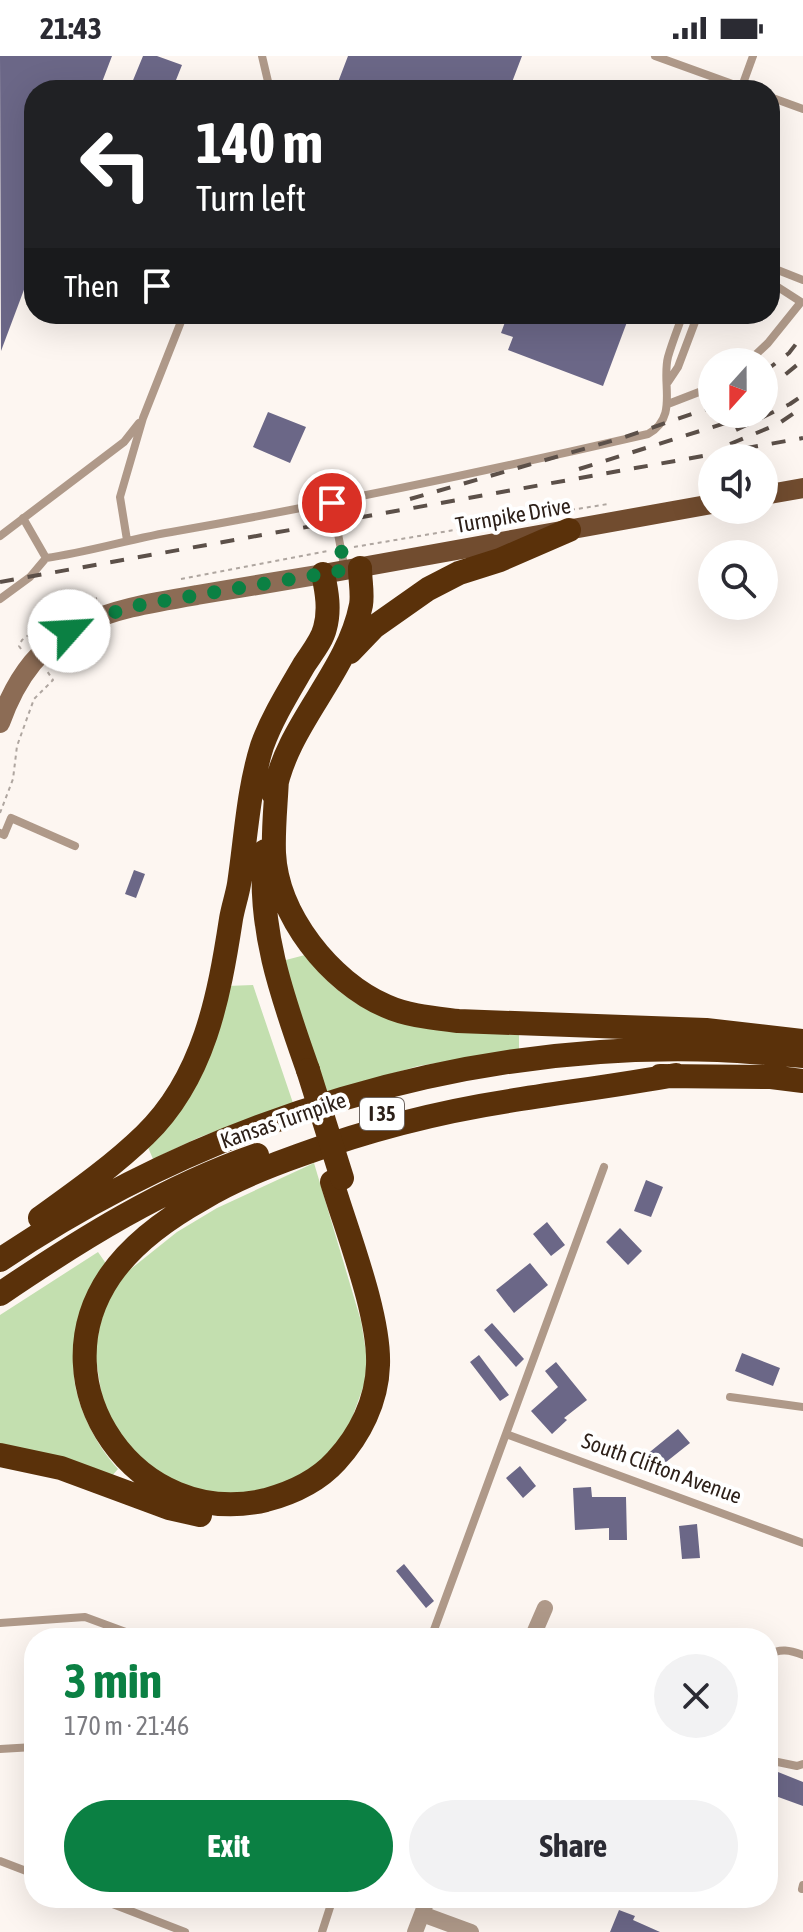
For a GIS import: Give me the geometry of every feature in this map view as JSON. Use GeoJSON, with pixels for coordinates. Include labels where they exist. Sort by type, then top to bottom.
{"type":"FeatureCollection","features":[{"type":"Feature","properties":{"kind":"highway"},"geometry":{"type":"LineString","coordinates":[[302,1072],[269,941],[264,894],[264,854],[277,778],[299,726],[342,659],[374,627],[428,589],[459,573],[500,560],[569,530]]}},
{"type":"Feature","properties":{"kind":"highway"},"geometry":{"type":"LineString","coordinates":[[342,659],[361,603],[343,571]]}},
{"type":"Feature","properties":{"kind":"highway"},"geometry":{"type":"LineString","coordinates":[[0,1248],[107,1168],[146,1134],[170,1106],[204,1043],[215,1009],[239,888],[251,784],[263,743],[281,704],[325,630],[329,604],[343,571]]}},
{"type":"Feature","properties":{"kind":"highway"},"geometry":{"type":"LineString","coordinates":[[277,778],[274,855],[296,923],[314,950],[337,973],[357,991],[387,1007],[421,1017],[458,1021],[706,1030],[803,1041]]}},
{"type":"Feature","properties":{"kind":"highway"},"geometry":{"type":"LineString","coordinates":[[0,1455],[61,1468],[169,1508],[219,1517],[242,1517],[281,1510],[319,1491],[355,1460],[372,1437],[384,1408],[391,1378],[392,1351],[387,1315],[337,1180],[239,888]]}},
{"type":"Feature","properties":{"kind":"highway","name":"Kansas Turnpike"},"geometry":{"type":"LineString","coordinates":[[0,1260],[94,1202],[188,1155],[342,1098],[434,1076],[538,1059],[624,1051],[717,1050],[803,1056]]}},
{"type":"Feature","properties":{"kind":"highway"},"geometry":{"type":"LineString","coordinates":[[337,1180],[376,1337],[378,1365],[374,1392],[364,1422],[330,1467],[306,1486],[280,1496],[250,1504],[220,1503],[189,1498],[162,1487],[134,1469],[115,1448],[92,1403],[86,1372],[86,1344],[93,1312],[108,1278],[129,1252],[201,1199],[253,1172],[338,1141],[406,1121],[507,1101],[676,1075]]}},
{"type":"Feature","properties":{"kind":"highway","name":"Kansas Turnpike"},"geometry":{"type":"LineString","coordinates":[[0,1294],[139,1206],[237,1162],[437,1099],[537,1083],[676,1075],[771,1077],[803,1081]]}},
{"type":"Feature","properties":{"kind":"main road"},"geometry":{"type":"LineString","coordinates":[[778,492],[803,488]]}},
{"type":"Feature","properties":{"kind":"main road","name":"Turnpike Drive"},"geometry":{"type":"LineString","coordinates":[[343,571],[698,507]]}},
{"type":"Feature","properties":{"kind":"street"},"geometry":{"type":"LineString","coordinates":[[0,723],[8,699],[23,675],[50,645],[90,620],[134,606],[343,571]]}},
{"type":"Feature","properties":{"kind":"street"},"geometry":{"type":"LineString","coordinates":[[536,1628],[545,1608]]}},
{"type":"Feature","properties":{"kind":"street"},"geometry":{"type":"LineString","coordinates":[[415,1932],[424,1908]]}},
{"type":"Feature","properties":{"kind":"street"},"geometry":{"type":"LineString","coordinates":[[429,1908],[471,1932]]}},
{"type":"Feature","properties":{"kind":"lane"},"geometry":{"type":"LineString","coordinates":[[262,56],[268,80]]}},
{"type":"Feature","properties":{"kind":"lane"},"geometry":{"type":"LineString","coordinates":[[655,56],[720,80]]}},
{"type":"Feature","properties":{"kind":"lane"},"geometry":{"type":"LineString","coordinates":[[746,80],[753,56]]}},
{"type":"Feature","properties":{"kind":"lane"},"geometry":{"type":"LineString","coordinates":[[780,101],[803,109]]}},
{"type":"Feature","properties":{"kind":"lane"},"geometry":{"type":"LineString","coordinates":[[780,271],[803,280]]}},
{"type":"Feature","properties":{"kind":"lane"},"geometry":{"type":"LineString","coordinates":[[763,348],[802,301],[780,288]]}},
{"type":"Feature","properties":{"kind":"lane"},"geometry":{"type":"LineString","coordinates":[[127,540],[120,497],[143,418],[180,324]]}},
{"type":"Feature","properties":{"kind":"lane"},"geometry":{"type":"LineString","coordinates":[[0,599],[30,577],[46,558],[332,503],[648,434],[660,424],[668,404],[668,359],[680,324]]}},
{"type":"Feature","properties":{"kind":"lane"},"geometry":{"type":"LineString","coordinates":[[668,382],[678,367],[694,324]]}},
{"type":"Feature","properties":{"kind":"lane"},"geometry":{"type":"LineString","coordinates":[[668,404],[698,392]]}},
{"type":"Feature","properties":{"kind":"lane"},"geometry":{"type":"LineString","coordinates":[[0,536],[124,442],[143,418]]}},
{"type":"Feature","properties":{"kind":"lane"},"geometry":{"type":"LineString","coordinates":[[332,503],[343,571]]}},
{"type":"Feature","properties":{"kind":"lane"},"geometry":{"type":"LineString","coordinates":[[23,518],[46,558]]}},
{"type":"Feature","properties":{"kind":"lane"},"geometry":{"type":"LineString","coordinates":[[0,833],[4,835],[11,818],[75,846]]}},
{"type":"Feature","properties":{"kind":"lane"},"geometry":{"type":"LineString","coordinates":[[435,1628],[604,1167]]}},
{"type":"Feature","properties":{"kind":"lane"},"geometry":{"type":"LineString","coordinates":[[730,1397],[803,1407]]}},
{"type":"Feature","properties":{"kind":"lane","name":"South Clifton Avenue"},"geometry":{"type":"LineString","coordinates":[[506,1434],[803,1543]]}},
{"type":"Feature","properties":{"kind":"lane"},"geometry":{"type":"LineString","coordinates":[[0,1623],[85,1617],[115,1628]]}},
{"type":"Feature","properties":{"kind":"lane"},"geometry":{"type":"LineString","coordinates":[[778,1651],[790,1650],[803,1655]]}},
{"type":"Feature","properties":{"kind":"lane"},"geometry":{"type":"LineString","coordinates":[[0,1749],[24,1748]]}},
{"type":"Feature","properties":{"kind":"lane"},"geometry":{"type":"LineString","coordinates":[[778,1762],[797,1766],[803,1764]]}},
{"type":"Feature","properties":{"kind":"lane"},"geometry":{"type":"LineString","coordinates":[[0,1861],[24,1870]]}},
{"type":"Feature","properties":{"kind":"lane"},"geometry":{"type":"LineString","coordinates":[[123,1908],[185,1932]]}},
{"type":"Feature","properties":{"kind":"lane"},"geometry":{"type":"LineString","coordinates":[[322,1932],[330,1908]]}},
{"type":"Feature","properties":{"kind":"path"},"geometry":{"type":"LineString","coordinates":[[375,543],[615,503]]}},
{"type":"Feature","properties":{"kind":"path"},"geometry":{"type":"LineString","coordinates":[[0,814],[13,779],[17,746],[34,699],[53,680],[51,673]]}},
{"type":"Feature","properties":{"kind":"green space"},"geometry":{"type":"Polygon","coordinates":[[[305,955],[328,981],[351,1000],[375,1013],[428,1027],[519,1035],[519,1050],[418,1066],[321,1095],[282,961],[305,955]]]}},
{"type":"Feature","properties":{"kind":"green space"},"geometry":{"type":"Polygon","coordinates":[[[253,985],[293,1103],[200,1137],[153,1159],[147,1145],[227,986],[253,985]]]}},
{"type":"Feature","properties":{"kind":"green space"},"geometry":{"type":"Polygon","coordinates":[[[314,1163],[361,1321],[367,1358],[365,1382],[347,1432],[310,1473],[255,1495],[196,1492],[152,1473],[105,1416],[95,1353],[108,1299],[127,1272],[177,1232],[217,1208],[314,1163]]]}},
{"type":"Feature","properties":{"kind":"green space"},"geometry":{"type":"Polygon","coordinates":[[[98,1252],[107,1265],[81,1332],[74,1368],[84,1416],[118,1469],[111,1477],[0,1447],[0,1315],[98,1252]]]}},
{"type":"Feature","properties":{"kind":"building"},"geometry":{"type":"Polygon","coordinates":[[[0,56],[112,56],[103,80],[24,80],[24,290],[1,351],[0,56]]]}},
{"type":"Feature","properties":{"kind":"building"},"geometry":{"type":"Polygon","coordinates":[[[143,56],[157,56],[182,65],[176,80],[133,80],[143,56]]]}},
{"type":"Feature","properties":{"kind":"building"},"geometry":{"type":"Polygon","coordinates":[[[348,56],[522,56],[513,80],[339,80],[348,56]]]}},
{"type":"Feature","properties":{"kind":"building"},"geometry":{"type":"Polygon","coordinates":[[[504,324],[626,324],[603,386],[508,350],[513,337],[501,333],[504,324]]]}},
{"type":"Feature","properties":{"kind":"building"},"geometry":{"type":"Polygon","coordinates":[[[268,412],[306,427],[290,463],[253,447],[268,412]]]}},
{"type":"Feature","properties":{"kind":"building"},"geometry":{"type":"Polygon","coordinates":[[[134,870],[145,874],[136,898],[125,894],[134,870]]]}},
{"type":"Feature","properties":{"kind":"building"},"geometry":{"type":"Polygon","coordinates":[[[646,1180],[663,1187],[651,1217],[634,1211],[646,1180]]]}},
{"type":"Feature","properties":{"kind":"building"},"geometry":{"type":"Polygon","coordinates":[[[547,1222],[565,1245],[551,1256],[533,1234],[547,1222]]]}},
{"type":"Feature","properties":{"kind":"building"},"geometry":{"type":"Polygon","coordinates":[[[620,1228],[642,1251],[628,1265],[606,1242],[620,1228]]]}},
{"type":"Feature","properties":{"kind":"building"},"geometry":{"type":"Polygon","coordinates":[[[530,1263],[548,1285],[514,1313],[496,1290],[530,1263]]]}},
{"type":"Feature","properties":{"kind":"building"},"geometry":{"type":"Polygon","coordinates":[[[492,1323],[524,1359],[516,1367],[484,1330],[492,1323]]]}},
{"type":"Feature","properties":{"kind":"building"},"geometry":{"type":"Polygon","coordinates":[[[742,1353],[780,1368],[773,1386],[735,1371],[742,1353]]]}},
{"type":"Feature","properties":{"kind":"building"},"geometry":{"type":"Polygon","coordinates":[[[479,1355],[509,1395],[500,1401],[470,1362],[479,1355]]]}},
{"type":"Feature","properties":{"kind":"building"},"geometry":{"type":"Polygon","coordinates":[[[556,1362],[587,1400],[564,1418],[567,1420],[552,1434],[531,1411],[558,1387],[545,1371],[556,1362]]]}},
{"type":"Feature","properties":{"kind":"building"},"geometry":{"type":"Polygon","coordinates":[[[678,1429],[690,1443],[651,1474],[640,1460],[678,1429]]]}},
{"type":"Feature","properties":{"kind":"building"},"geometry":{"type":"Polygon","coordinates":[[[520,1466],[536,1486],[523,1498],[506,1478],[520,1466]]]}},
{"type":"Feature","properties":{"kind":"building"},"geometry":{"type":"Polygon","coordinates":[[[591,1487],[592,1497],[626,1497],[627,1540],[609,1540],[609,1528],[575,1530],[573,1488],[591,1487]]]}},
{"type":"Feature","properties":{"kind":"building"},"geometry":{"type":"Polygon","coordinates":[[[697,1524],[700,1558],[682,1559],[679,1526],[697,1524]]]}},
{"type":"Feature","properties":{"kind":"building"},"geometry":{"type":"Polygon","coordinates":[[[404,1564],[434,1601],[426,1608],[396,1571],[404,1564]]]}},
{"type":"Feature","properties":{"kind":"building"},"geometry":{"type":"Polygon","coordinates":[[[778,1772],[803,1782],[803,1806],[778,1797],[778,1772]]]}},
{"type":"Feature","properties":{"kind":"building"},"geometry":{"type":"Polygon","coordinates":[[[619,1910],[635,1916],[633,1920],[660,1932],[610,1932],[619,1910]]]}},
{"type":"Feature","properties":{"kind":"railway"},"geometry":{"type":"LineString","coordinates":[[778,361],[803,335]]}},
{"type":"Feature","properties":{"kind":"railway"},"geometry":{"type":"LineString","coordinates":[[778,381],[803,360]]}},
{"type":"Feature","properties":{"kind":"railway"},"geometry":{"type":"LineString","coordinates":[[736,430],[803,395]]}},
{"type":"Feature","properties":{"kind":"railway"},"geometry":{"type":"LineString","coordinates":[[730,444],[778,424],[803,407]]}},
{"type":"Feature","properties":{"kind":"railway"},"geometry":{"type":"LineString","coordinates":[[410,499],[625,437],[698,412]]}},
{"type":"Feature","properties":{"kind":"railway"},"geometry":{"type":"LineString","coordinates":[[579,469],[710,428]]}},
{"type":"Feature","properties":{"kind":"railway"},"geometry":{"type":"LineString","coordinates":[[0,582],[803,438]]}},
{"type":"Feature","properties":{"kind":"route"},"geometry":{"type":"LineString","coordinates":[[69,631],[112,611],[134,606],[345,570],[332,503]]}}]}
